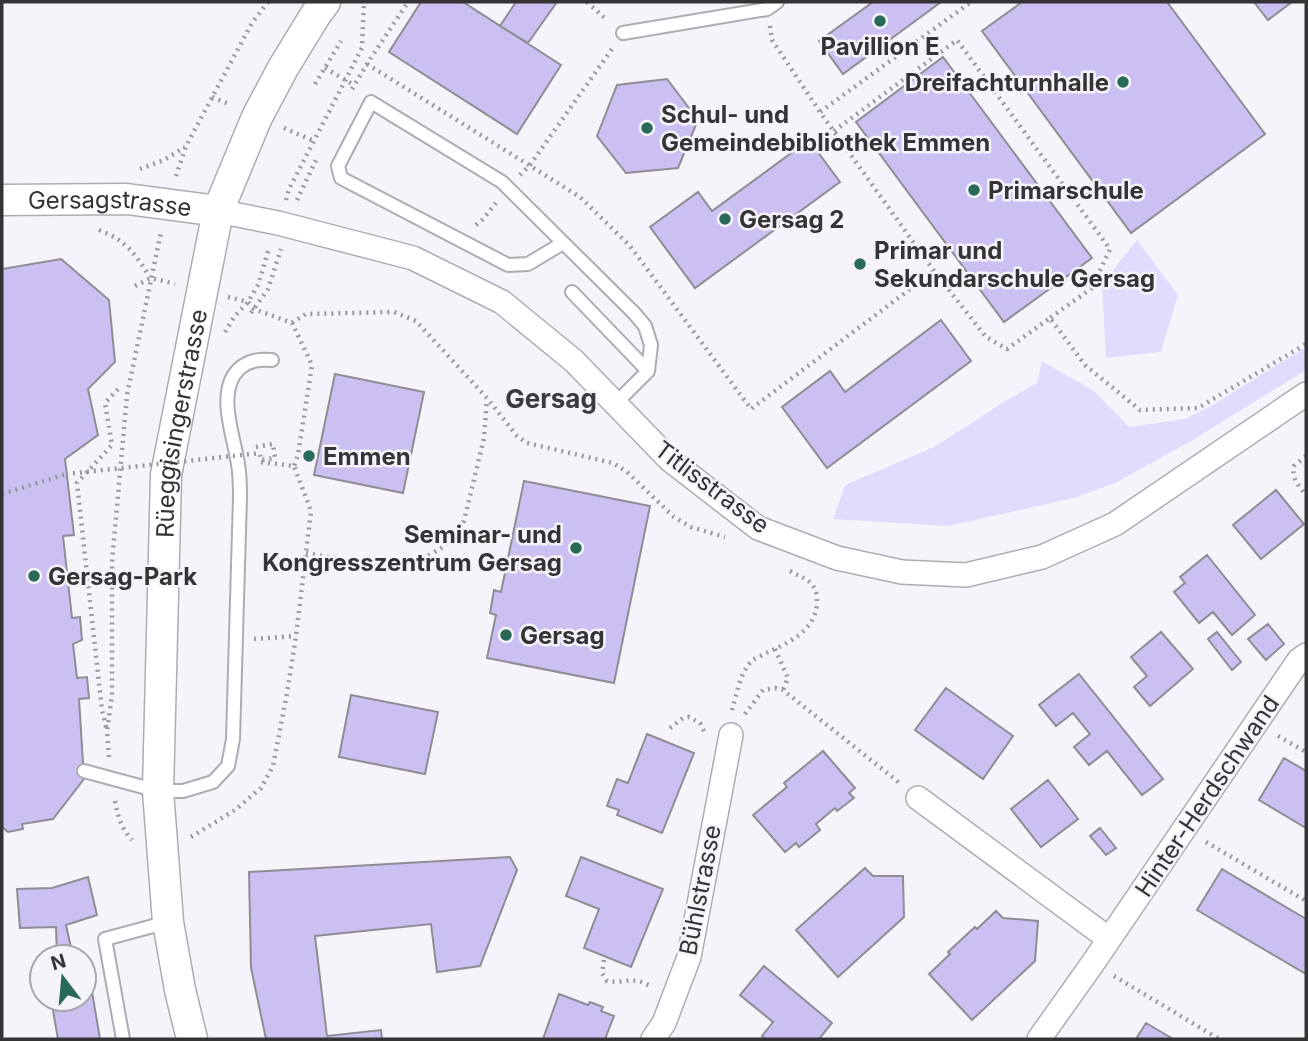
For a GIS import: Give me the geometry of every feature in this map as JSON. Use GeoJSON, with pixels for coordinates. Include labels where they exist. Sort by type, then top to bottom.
{"type":"FeatureCollection","features":[{"type":"Feature","properties":{"kind":"street","name":"Rüeggisingerstrasse"},"geometry":{"type":"LineString","coordinates":[[192,1039],[168,922],[171,791],[166,475],[218,211],[257,117],[283,68],[325,2]]}},
{"type":"Feature","properties":{"kind":"street","name":"Gersagstrasse"},"geometry":{"type":"LineString","coordinates":[[2,200],[127,199],[218,211]]}},
{"type":"Feature","properties":{"kind":"street","name":"Titlisstrasse"},"geometry":{"type":"LineString","coordinates":[[218,211],[278,223],[413,258],[502,302],[574,361],[670,460],[758,528],[836,558],[902,572],[966,575],[1042,557],[1115,524],[1306,394]]}},
{"type":"Feature","properties":{"kind":"street","name":"Hinter-Herdschwand"},"geometry":{"type":"LineString","coordinates":[[1039,1039],[1299,660],[1306,655]]}},
{"type":"Feature","properties":{"kind":"street","name":"Bühlstrasse"},"geometry":{"type":"LineString","coordinates":[[653,1039],[664,1023],[689,957],[720,737]]}},
{"type":"Feature","properties":{"kind":"street"},"geometry":{"type":"LineString","coordinates":[[918,798],[1109,939]]}},
{"type":"Feature","properties":{"kind":"lane"},"geometry":{"type":"LineString","coordinates":[[623,33],[772,5]]}},
{"type":"Feature","properties":{"kind":"lane"},"geometry":{"type":"LineString","coordinates":[[563,243],[528,264],[508,265],[341,178],[338,166],[371,102],[502,182],[634,313],[645,326],[651,345],[648,371],[614,405]]}},
{"type":"Feature","properties":{"kind":"lane"},"geometry":{"type":"LineString","coordinates":[[572,292],[648,371]]}},
{"type":"Feature","properties":{"kind":"lane"},"geometry":{"type":"LineString","coordinates":[[84,771],[171,791],[213,782],[228,766],[233,739],[240,476],[228,412],[228,398],[231,380],[240,369],[247,363],[272,360]]}},
{"type":"Feature","properties":{"kind":"lane"},"geometry":{"type":"LineString","coordinates":[[123,1039],[105,939],[168,922]]}},
{"type":"Feature","properties":{"kind":"path"},"geometry":{"type":"LineString","coordinates":[[186,146],[253,23],[268,2]]}},
{"type":"Feature","properties":{"kind":"path"},"geometry":{"type":"LineString","coordinates":[[289,189],[362,48],[364,2]]}},
{"type":"Feature","properties":{"kind":"path"},"geometry":{"type":"LineString","coordinates":[[408,2],[367,64],[580,197],[620,234],[751,409],[934,271]]}},
{"type":"Feature","properties":{"kind":"path"},"geometry":{"type":"LineString","coordinates":[[530,165],[623,33],[587,2]]}},
{"type":"Feature","properties":{"kind":"path"},"geometry":{"type":"LineString","coordinates":[[820,112],[971,2]]}},
{"type":"Feature","properties":{"kind":"path"},"geometry":{"type":"LineString","coordinates":[[772,5],[772,40],[820,112],[934,271],[986,337],[1007,349],[1092,288],[1111,248],[957,40],[834,131]]}},
{"type":"Feature","properties":{"kind":"path"},"geometry":{"type":"LineString","coordinates":[[316,84],[341,41]]}},
{"type":"Feature","properties":{"kind":"path"},"geometry":{"type":"LineString","coordinates":[[325,68],[354,85]]}},
{"type":"Feature","properties":{"kind":"path"},"geometry":{"type":"LineString","coordinates":[[90,226],[113,235],[134,253],[151,278],[127,396],[112,562],[112,695],[107,731]]}},
{"type":"Feature","properties":{"kind":"path"},"geometry":{"type":"LineString","coordinates":[[253,311],[268,289],[281,248]]}},
{"type":"Feature","properties":{"kind":"path"},"geometry":{"type":"LineString","coordinates":[[223,336],[258,285],[265,259]]}},
{"type":"Feature","properties":{"kind":"path"},"geometry":{"type":"LineString","coordinates":[[135,286],[151,278]]}},
{"type":"Feature","properties":{"kind":"path"},"geometry":{"type":"LineString","coordinates":[[171,791],[187,839],[235,810],[261,788],[273,766],[296,636],[311,511],[294,466],[312,365],[292,323],[253,311],[248,302]]}},
{"type":"Feature","properties":{"kind":"path"},"geometry":{"type":"LineString","coordinates":[[292,323],[306,314],[394,312],[416,321],[487,398],[517,436],[527,443],[613,463],[627,472],[674,517],[691,527],[726,538]]}},
{"type":"Feature","properties":{"kind":"path"},"geometry":{"type":"LineString","coordinates":[[1050,318],[1086,365],[1140,410],[1198,408],[1306,344]]}},
{"type":"Feature","properties":{"kind":"path"},"geometry":{"type":"LineString","coordinates":[[111,778],[77,483],[112,445],[106,403],[120,387]]}},
{"type":"Feature","properties":{"kind":"path"},"geometry":{"type":"LineString","coordinates":[[306,553],[387,568],[417,562],[445,546],[464,521],[484,438],[487,398]]}},
{"type":"Feature","properties":{"kind":"path"},"geometry":{"type":"LineString","coordinates":[[2,494],[66,474],[260,453],[261,460],[275,458],[273,444],[255,447],[259,462],[294,466]]}},
{"type":"Feature","properties":{"kind":"path"},"geometry":{"type":"LineString","coordinates":[[199,460],[200,446]]}},
{"type":"Feature","properties":{"kind":"path"},"geometry":{"type":"LineString","coordinates":[[1306,456],[1294,466],[1293,474],[1306,495]]}},
{"type":"Feature","properties":{"kind":"path"},"geometry":{"type":"LineString","coordinates":[[720,737],[745,670],[754,659],[806,630],[816,612],[817,593],[810,582],[769,559],[776,535]]}},
{"type":"Feature","properties":{"kind":"path"},"geometry":{"type":"LineString","coordinates":[[236,640],[296,636]]}},
{"type":"Feature","properties":{"kind":"path"},"geometry":{"type":"LineString","coordinates":[[775,649],[788,678],[783,690]]}},
{"type":"Feature","properties":{"kind":"path"},"geometry":{"type":"LineString","coordinates":[[720,737],[763,690],[783,690],[918,798]]}},
{"type":"Feature","properties":{"kind":"path"},"geometry":{"type":"LineString","coordinates":[[670,728],[683,718],[689,717],[720,737]]}},
{"type":"Feature","properties":{"kind":"path"},"geometry":{"type":"LineString","coordinates":[[1256,723],[1306,752]]}},
{"type":"Feature","properties":{"kind":"path"},"geometry":{"type":"LineString","coordinates":[[1202,840],[1306,901]]}},
{"type":"Feature","properties":{"kind":"path"},"geometry":{"type":"LineString","coordinates":[[604,960],[602,973],[607,981],[634,979],[655,989]]}},
{"type":"Feature","properties":{"kind":"path"},"geometry":{"type":"LineString","coordinates":[[1104,970],[1219,1039]]}},
{"type":"Feature","properties":{"kind":"shaded area"},"geometry":{"type":"Polygon","coordinates":[[[1137,240],[1178,295],[1161,352],[1106,358],[1102,284],[1137,240]]]}},
{"type":"Feature","properties":{"kind":"shaded area"},"geometry":{"type":"Polygon","coordinates":[[[1306,347],[1306,370],[1191,441],[1115,483],[1074,498],[948,526],[833,519],[845,485],[934,447],[1037,383],[1042,361],[1094,391],[1129,427],[1185,419],[1306,347]]]}},
{"type":"Feature","properties":{"kind":"building"},"geometry":{"type":"Polygon","coordinates":[[[421,2],[463,2],[561,65],[517,134],[389,52],[421,2]]]}},
{"type":"Feature","properties":{"kind":"building"},"geometry":{"type":"Polygon","coordinates":[[[516,2],[557,2],[528,43],[500,26],[516,2]]]}},
{"type":"Feature","properties":{"kind":"building","name":"Pavillion E"},"geometry":{"type":"Polygon","coordinates":[[[873,2],[941,2],[843,74],[819,41],[873,2]]]}},
{"type":"Feature","properties":{"kind":"building","name":"Dreifachturnhalle"},"geometry":{"type":"Polygon","coordinates":[[[1022,2],[1167,2],[1265,134],[1131,233],[982,31],[1022,2]]]}},
{"type":"Feature","properties":{"kind":"building"},"geometry":{"type":"Polygon","coordinates":[[[1254,2],[1292,2],[1268,20],[1254,2]]]}},
{"type":"Feature","properties":{"kind":"building","name":"Primarschule"},"geometry":{"type":"Polygon","coordinates":[[[943,57],[1092,258],[1004,322],[856,122],[943,57]]]}},
{"type":"Feature","properties":{"kind":"building","name":"Schul- und Gemeindebibliothek Emmen"},"geometry":{"type":"Polygon","coordinates":[[[667,79],[698,120],[678,168],[626,173],[597,136],[617,85],[667,79]]]}},
{"type":"Feature","properties":{"kind":"building","name":"Gersag 2"},"geometry":{"type":"Polygon","coordinates":[[[809,140],[840,182],[695,288],[650,227],[698,192],[712,211],[809,140]]]}},
{"type":"Feature","properties":{"kind":"building","name":"Gersag-Park"},"geometry":{"type":"Polygon","coordinates":[[[61,259],[109,300],[115,362],[88,389],[98,435],[65,459],[74,535],[63,536],[72,618],[80,617],[82,640],[73,644],[77,678],[87,677],[89,698],[79,699],[84,779],[53,819],[22,824],[23,829],[8,832],[2,827],[2,269],[61,259]]]}},
{"type":"Feature","properties":{"kind":"building"},"geometry":{"type":"Polygon","coordinates":[[[941,320],[971,361],[827,468],[782,407],[830,371],[845,392],[941,320]]]}},
{"type":"Feature","properties":{"kind":"building"},"geometry":{"type":"Polygon","coordinates":[[[335,374],[424,392],[403,493],[314,475],[335,374]]]}},
{"type":"Feature","properties":{"kind":"building","name":"Seminar- und Kongresszentrum Gersag"},"geometry":{"type":"Polygon","coordinates":[[[524,481],[650,506],[614,683],[487,658],[496,615],[490,613],[494,590],[501,592],[524,481]]]}},
{"type":"Feature","properties":{"kind":"building"},"geometry":{"type":"Polygon","coordinates":[[[1276,490],[1304,524],[1261,559],[1233,525],[1276,490]]]}},
{"type":"Feature","properties":{"kind":"building"},"geometry":{"type":"Polygon","coordinates":[[[1207,555],[1255,615],[1232,635],[1213,612],[1199,623],[1174,592],[1185,583],[1180,577],[1207,555]]]}},
{"type":"Feature","properties":{"kind":"building"},"geometry":{"type":"Polygon","coordinates":[[[1268,624],[1284,644],[1266,660],[1248,639],[1268,624]]]}},
{"type":"Feature","properties":{"kind":"building"},"geometry":{"type":"Polygon","coordinates":[[[1161,632],[1193,669],[1150,706],[1134,687],[1147,676],[1131,657],[1161,632]]]}},
{"type":"Feature","properties":{"kind":"building"},"geometry":{"type":"Polygon","coordinates":[[[1217,632],[1241,662],[1232,670],[1208,639],[1217,632]]]}},
{"type":"Feature","properties":{"kind":"building"},"geometry":{"type":"Polygon","coordinates":[[[1079,674],[1163,779],[1142,795],[1107,751],[1089,765],[1074,747],[1090,734],[1073,713],[1056,726],[1039,705],[1079,674]]]}},
{"type":"Feature","properties":{"kind":"building"},"geometry":{"type":"Polygon","coordinates":[[[946,688],[1013,736],[983,779],[915,730],[946,688]]]}},
{"type":"Feature","properties":{"kind":"building"},"geometry":{"type":"Polygon","coordinates":[[[351,695],[438,712],[425,774],[339,757],[351,695]]]}},
{"type":"Feature","properties":{"kind":"building"},"geometry":{"type":"Polygon","coordinates":[[[647,734],[694,753],[662,833],[617,815],[619,810],[607,806],[617,779],[628,783],[647,734]]]}},
{"type":"Feature","properties":{"kind":"building"},"geometry":{"type":"Polygon","coordinates":[[[823,751],[855,788],[849,793],[854,798],[837,811],[835,808],[816,824],[820,830],[799,847],[796,843],[785,852],[753,815],[787,787],[784,783],[823,751]]]}},
{"type":"Feature","properties":{"kind":"building"},"geometry":{"type":"Polygon","coordinates":[[[1284,758],[1306,771],[1306,828],[1259,800],[1284,758]]]}},
{"type":"Feature","properties":{"kind":"building"},"geometry":{"type":"Polygon","coordinates":[[[1048,780],[1078,819],[1041,847],[1011,809],[1048,780]]]}},
{"type":"Feature","properties":{"kind":"building"},"geometry":{"type":"Polygon","coordinates":[[[1100,828],[1116,848],[1106,855],[1090,836],[1100,828]]]}},
{"type":"Feature","properties":{"kind":"building"},"geometry":{"type":"Polygon","coordinates":[[[510,857],[517,870],[480,966],[437,972],[431,924],[315,936],[327,1036],[381,1030],[382,1039],[266,1039],[251,968],[249,872],[510,857]]]}},
{"type":"Feature","properties":{"kind":"building"},"geometry":{"type":"Polygon","coordinates":[[[581,857],[663,889],[631,967],[584,948],[599,909],[566,896],[581,857]]]}},
{"type":"Feature","properties":{"kind":"building"},"geometry":{"type":"Polygon","coordinates":[[[865,868],[873,876],[903,876],[904,917],[838,977],[796,930],[865,868]]]}},
{"type":"Feature","properties":{"kind":"building"},"geometry":{"type":"Polygon","coordinates":[[[1222,869],[1306,919],[1306,974],[1197,910],[1222,869]]]}},
{"type":"Feature","properties":{"kind":"building"},"geometry":{"type":"Polygon","coordinates":[[[88,877],[97,915],[66,925],[70,943],[57,943],[56,927],[20,928],[17,889],[52,888],[88,877]]]}},
{"type":"Feature","properties":{"kind":"building"},"geometry":{"type":"Polygon","coordinates":[[[996,911],[1003,918],[1038,921],[1035,961],[972,1020],[929,974],[950,954],[948,952],[996,911]]]}},
{"type":"Feature","properties":{"kind":"building"},"geometry":{"type":"Polygon","coordinates":[[[764,966],[832,1023],[819,1039],[766,1039],[762,1036],[773,1022],[740,995],[764,966]]]}},
{"type":"Feature","properties":{"kind":"building"},"geometry":{"type":"Polygon","coordinates":[[[559,994],[588,1005],[590,1002],[603,1007],[601,1011],[614,1016],[605,1039],[543,1039],[559,994]]]}},
{"type":"Feature","properties":{"kind":"building"},"geometry":{"type":"Polygon","coordinates":[[[53,1013],[96,1013],[100,1039],[58,1039],[53,1013]]]}},
{"type":"Feature","properties":{"kind":"building"},"geometry":{"type":"Polygon","coordinates":[[[1146,1023],[1173,1039],[1136,1039],[1146,1023]]]}},
{"type":"Feature","properties":{"kind":"place","name":"Pavillion E"},"geometry":{"type":"Point","coordinates":[880,21]}},
{"type":"Feature","properties":{"kind":"place","name":"Dreifachturnhalle"},"geometry":{"type":"Point","coordinates":[1123,82]}},
{"type":"Feature","properties":{"kind":"place","name":"Schul- und Gemeindebibliothek Emmen"},"geometry":{"type":"Point","coordinates":[647,128]}},
{"type":"Feature","properties":{"kind":"place","name":"Primarschule"},"geometry":{"type":"Point","coordinates":[974,190]}},
{"type":"Feature","properties":{"kind":"place","name":"Gersag 2"},"geometry":{"type":"Point","coordinates":[725,219]}},
{"type":"Feature","properties":{"kind":"place","name":"Primar und Sekundarschule Gersag"},"geometry":{"type":"Point","coordinates":[860,264]}},
{"type":"Feature","properties":{"kind":"place","name":"Emmen"},"geometry":{"type":"Point","coordinates":[309,456]}},
{"type":"Feature","properties":{"kind":"place","name":"Seminar- und Kongresszentrum Gersag"},"geometry":{"type":"Point","coordinates":[576,548]}},
{"type":"Feature","properties":{"kind":"place","name":"Gersag-Park"},"geometry":{"type":"Point","coordinates":[34,576]}},
{"type":"Feature","properties":{"kind":"place","name":"Gersag"},"geometry":{"type":"Point","coordinates":[506,635]}},
{"type":"Feature","properties":{"kind":"district","name":"Gersag"},"geometry":{"type":"Point","coordinates":[551,398]}}]}
